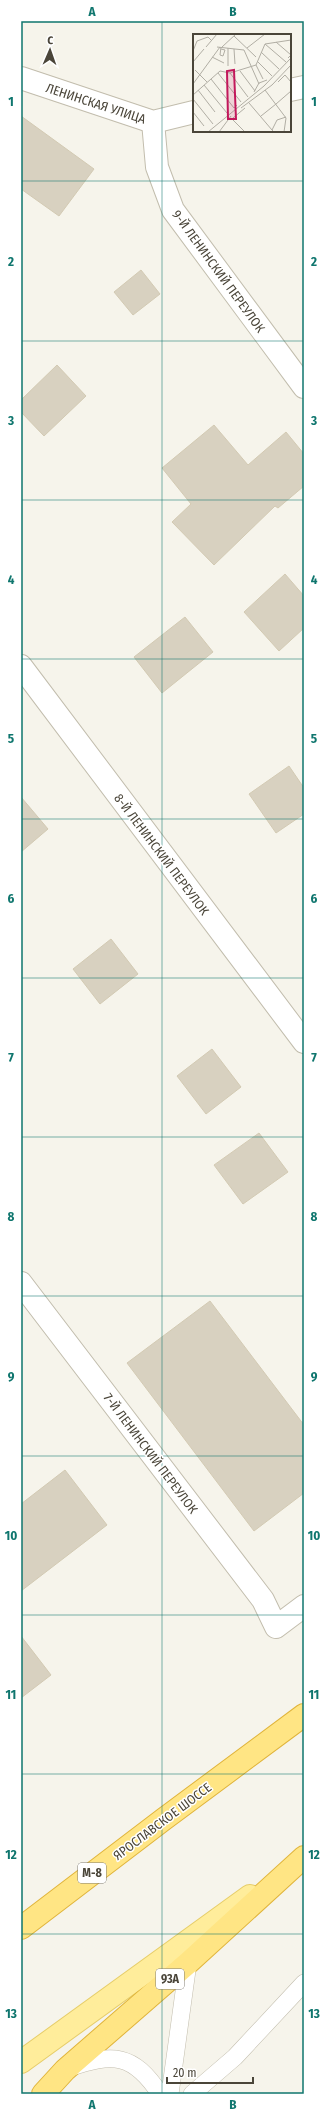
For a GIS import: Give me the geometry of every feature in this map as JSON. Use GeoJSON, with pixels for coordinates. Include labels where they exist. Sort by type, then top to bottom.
{"type":"FeatureCollection","features":[{"type":"Feature","properties":{"kind":"highway","name":"ЯРОСЛАВСКОЕ ШОССЕ"},"geometry":{"type":"LineString","coordinates":[[21,1928],[164,1818],[304,1716]]}},
{"type":"Feature","properties":{"kind":"highway"},"geometry":{"type":"LineString","coordinates":[[21,1913],[164,1818]]}},
{"type":"Feature","properties":{"kind":"highway","name":"93A"},"geometry":{"type":"LineString","coordinates":[[43,2094],[65,2070],[188,1963],[300,1860]]}},
{"type":"Feature","properties":{"kind":"main road"},"geometry":{"type":"LineString","coordinates":[[21,2062],[300,1860]]}},
{"type":"Feature","properties":{"kind":"street","name":"ЛЕНИНСКАЯ УЛИЦА"},"geometry":{"type":"LineString","coordinates":[[21,78],[153,122],[193,112]]}},
{"type":"Feature","properties":{"kind":"street"},"geometry":{"type":"LineString","coordinates":[[291,90],[304,87]]}},
{"type":"Feature","properties":{"kind":"street","name":"9-Й ЛЕНИНСКИЙ ПЕРЕУЛОК"},"geometry":{"type":"LineString","coordinates":[[153,122],[157,168],[173,210],[304,387]]}},
{"type":"Feature","properties":{"kind":"street","name":"8-Й ЛЕНИНСКИЙ ПЕРЕУЛОК"},"geometry":{"type":"LineString","coordinates":[[21,666],[304,1042]]}},
{"type":"Feature","properties":{"kind":"street","name":"7-Й ЛЕНИНСКИЙ ПЕРЕУЛОК"},"geometry":{"type":"LineString","coordinates":[[21,1283],[263,1600],[276,1627],[304,1606]]}},
{"type":"Feature","properties":{"kind":"lane"},"geometry":{"type":"LineString","coordinates":[[170,2094],[188,1963]]}},
{"type":"Feature","properties":{"kind":"lane"},"geometry":{"type":"LineString","coordinates":[[192,2094],[235,2057],[304,1983]]}},
{"type":"Feature","properties":{"kind":"lane"},"geometry":{"type":"LineString","coordinates":[[65,2070],[84,2063],[115,2058],[132,2063],[143,2072],[160,2094]]}},
{"type":"Feature","properties":{"kind":"building"},"geometry":{"type":"Polygon","coordinates":[[[21,116],[94,169],[59,216],[21,189],[21,116]]]}},
{"type":"Feature","properties":{"kind":"building"},"geometry":{"type":"Polygon","coordinates":[[[141,270],[160,294],[133,315],[114,292],[141,270]]]}},
{"type":"Feature","properties":{"kind":"building"},"geometry":{"type":"Polygon","coordinates":[[[57,365],[86,396],[44,436],[21,412],[21,400],[57,365]]]}},
{"type":"Feature","properties":{"kind":"building"},"geometry":{"type":"Polygon","coordinates":[[[214,425],[248,465],[286,432],[304,454],[304,486],[278,508],[275,506],[214,565],[172,522],[191,504],[162,468],[214,425]]]}},
{"type":"Feature","properties":{"kind":"building"},"geometry":{"type":"Polygon","coordinates":[[[285,574],[304,596],[304,628],[279,651],[244,612],[285,574]]]}},
{"type":"Feature","properties":{"kind":"building"},"geometry":{"type":"Polygon","coordinates":[[[185,617],[213,652],[162,693],[134,657],[185,617]]]}},
{"type":"Feature","properties":{"kind":"building"},"geometry":{"type":"Polygon","coordinates":[[[289,766],[304,788],[304,814],[276,833],[249,794],[289,766]]]}},
{"type":"Feature","properties":{"kind":"building"},"geometry":{"type":"Polygon","coordinates":[[[21,797],[48,829],[21,852],[21,797]]]}},
{"type":"Feature","properties":{"kind":"building"},"geometry":{"type":"Polygon","coordinates":[[[111,939],[138,974],[100,1004],[73,969],[111,939]]]}},
{"type":"Feature","properties":{"kind":"building"},"geometry":{"type":"Polygon","coordinates":[[[212,1049],[241,1087],[206,1114],[177,1076],[212,1049]]]}},
{"type":"Feature","properties":{"kind":"building"},"geometry":{"type":"Polygon","coordinates":[[[259,1133],[288,1172],[243,1204],[214,1165],[259,1133]]]}},
{"type":"Feature","properties":{"kind":"building"},"geometry":{"type":"Polygon","coordinates":[[[210,1301],[304,1425],[304,1493],[254,1531],[127,1363],[210,1301]]]}},
{"type":"Feature","properties":{"kind":"building"},"geometry":{"type":"Polygon","coordinates":[[[65,1470],[107,1525],[21,1591],[21,1504],[65,1470]]]}},
{"type":"Feature","properties":{"kind":"building"},"geometry":{"type":"Polygon","coordinates":[[[21,1636],[51,1675],[21,1698],[21,1636]]]}}]}
